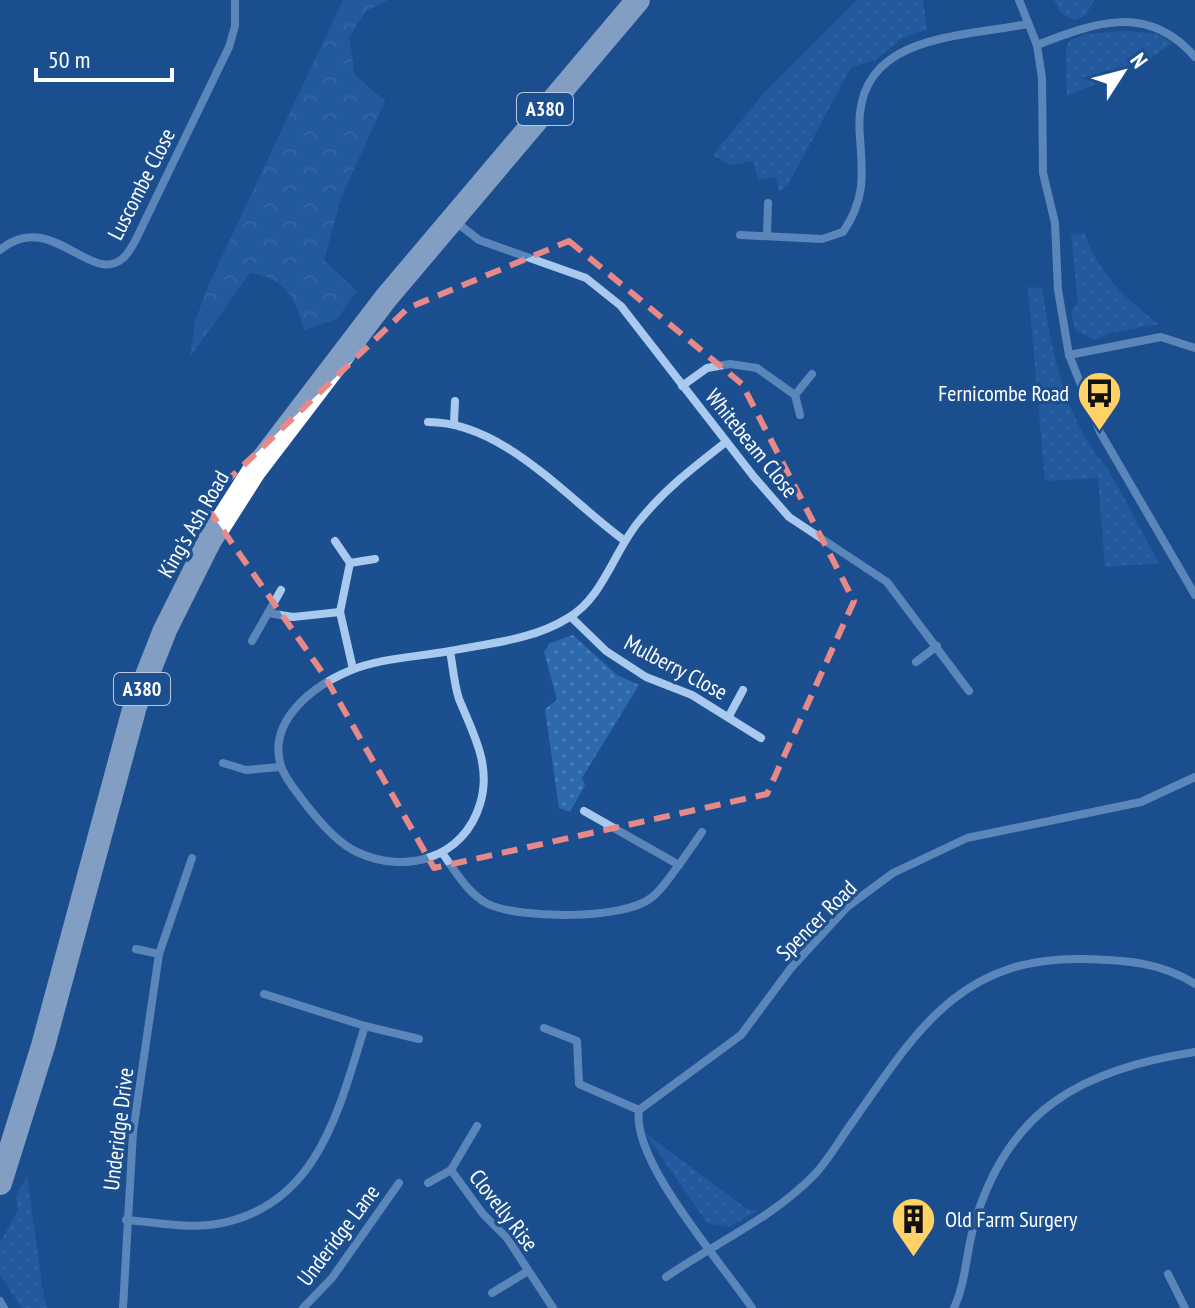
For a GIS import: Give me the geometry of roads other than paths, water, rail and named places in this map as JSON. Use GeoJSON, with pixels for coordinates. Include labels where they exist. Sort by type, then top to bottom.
{"type":"FeatureCollection","features":[{"type":"Feature","properties":{"kind":"highway","name":"King's Ash Road"},"geometry":{"type":"LineString","coordinates":[[0,1183],[135,706],[165,630],[210,540],[254,471],[351,343],[638,0]]}},
{"type":"Feature","properties":{"kind":"street","name":"Luscombe Close"},"geometry":{"type":"LineString","coordinates":[[0,250],[26,235],[39,236],[97,262],[110,264],[122,260],[139,233],[229,47],[235,26],[235,0]]}},
{"type":"Feature","properties":{"kind":"street"},"geometry":{"type":"LineString","coordinates":[[1019,0],[1037,45],[1042,78],[1043,173],[1055,223],[1058,290],[1069,355],[1100,432],[1195,595]]}},
{"type":"Feature","properties":{"kind":"street"},"geometry":{"type":"LineString","coordinates":[[1037,45],[1081,28],[1141,23],[1177,37],[1195,57]]}},
{"type":"Feature","properties":{"kind":"street"},"geometry":{"type":"LineString","coordinates":[[740,235],[822,239],[843,232],[855,214],[864,181],[857,110],[874,72],[905,48],[1028,24]]}},
{"type":"Feature","properties":{"kind":"street"},"geometry":{"type":"LineString","coordinates":[[767,235],[768,203]]}},
{"type":"Feature","properties":{"kind":"street","name":"Whitebeam Close"},"geometry":{"type":"LineString","coordinates":[[452,219],[479,240],[586,278],[621,306],[726,442],[789,517],[887,582],[969,691]]}},
{"type":"Feature","properties":{"kind":"street"},"geometry":{"type":"LineString","coordinates":[[1069,355],[1161,337],[1195,348]]}},
{"type":"Feature","properties":{"kind":"street","name":"Whitebeam Close"},"geometry":{"type":"LineString","coordinates":[[682,386],[707,368],[730,364],[757,368],[795,395]]}},
{"type":"Feature","properties":{"kind":"street"},"geometry":{"type":"LineString","coordinates":[[800,415],[795,395],[812,374]]}},
{"type":"Feature","properties":{"kind":"street"},"geometry":{"type":"LineString","coordinates":[[454,422],[455,401]]}},
{"type":"Feature","properties":{"kind":"street"},"geometry":{"type":"LineString","coordinates":[[428,422],[454,422],[550,476],[585,512],[625,541]]}},
{"type":"Feature","properties":{"kind":"street"},"geometry":{"type":"LineString","coordinates":[[450,651],[458,696],[483,759],[481,804],[468,829],[443,854],[399,862],[355,851],[310,810],[281,767],[279,747],[292,710],[322,685],[353,669],[507,640],[571,617],[598,589],[625,541],[670,486],[726,442]]}},
{"type":"Feature","properties":{"kind":"street"},"geometry":{"type":"LineString","coordinates":[[335,541],[350,563],[340,612],[353,669]]}},
{"type":"Feature","properties":{"kind":"street"},"geometry":{"type":"LineString","coordinates":[[350,563],[375,559]]}},
{"type":"Feature","properties":{"kind":"street"},"geometry":{"type":"LineString","coordinates":[[252,641],[281,590]]}},
{"type":"Feature","properties":{"kind":"street"},"geometry":{"type":"LineString","coordinates":[[268,613],[293,617],[340,612]]}},
{"type":"Feature","properties":{"kind":"street","name":"Mulberry Close"},"geometry":{"type":"LineString","coordinates":[[571,617],[606,651],[646,677],[729,716],[761,738]]}},
{"type":"Feature","properties":{"kind":"street"},"geometry":{"type":"LineString","coordinates":[[916,662],[937,646]]}},
{"type":"Feature","properties":{"kind":"street","name":"Mulberry Close"},"geometry":{"type":"LineString","coordinates":[[729,716],[743,690]]}},
{"type":"Feature","properties":{"kind":"street"},"geometry":{"type":"LineString","coordinates":[[223,763],[246,770],[281,767]]}},
{"type":"Feature","properties":{"kind":"street","name":"Spencer Road"},"geometry":{"type":"LineString","coordinates":[[639,1110],[741,1035],[791,968],[847,907],[893,873],[967,838],[1025,823],[1107,811],[1141,802],[1195,777]]}},
{"type":"Feature","properties":{"kind":"street"},"geometry":{"type":"LineString","coordinates":[[584,811],[679,865]]}},
{"type":"Feature","properties":{"kind":"street"},"geometry":{"type":"LineString","coordinates":[[443,854],[463,883],[487,904],[522,912],[623,912],[651,898],[702,832]]}},
{"type":"Feature","properties":{"kind":"street","name":"Underidge Drive"},"geometry":{"type":"LineString","coordinates":[[123,1308],[133,1132],[159,954],[192,858]]}},
{"type":"Feature","properties":{"kind":"street"},"geometry":{"type":"LineString","coordinates":[[136,949],[159,954]]}},
{"type":"Feature","properties":{"kind":"street"},"geometry":{"type":"LineString","coordinates":[[666,1277],[709,1247],[767,1214],[817,1172],[919,1030],[937,1009],[968,987],[1006,971],[1053,958],[1155,964],[1195,984]]}},
{"type":"Feature","properties":{"kind":"street"},"geometry":{"type":"LineString","coordinates":[[264,994],[365,1026],[419,1039]]}},
{"type":"Feature","properties":{"kind":"street"},"geometry":{"type":"LineString","coordinates":[[126,1220],[217,1224],[255,1212],[295,1184],[320,1154],[339,1110],[365,1026]]}},
{"type":"Feature","properties":{"kind":"street"},"geometry":{"type":"LineString","coordinates":[[544,1028],[577,1041],[579,1084],[639,1110],[636,1126],[642,1144],[684,1214],[752,1308]]}},
{"type":"Feature","properties":{"kind":"street"},"geometry":{"type":"LineString","coordinates":[[954,1308],[961,1292],[974,1224],[990,1183],[1018,1134],[1066,1093],[1102,1073],[1138,1062],[1195,1052]]}},
{"type":"Feature","properties":{"kind":"street","name":"Clovelly Rise"},"geometry":{"type":"LineString","coordinates":[[428,1183],[451,1170],[477,1126]]}},
{"type":"Feature","properties":{"kind":"street","name":"Clovelly Rise"},"geometry":{"type":"LineString","coordinates":[[451,1170],[483,1214],[507,1238],[553,1308]]}},
{"type":"Feature","properties":{"kind":"street","name":"Underidge Lane"},"geometry":{"type":"LineString","coordinates":[[303,1308],[332,1278],[399,1183]]}},
{"type":"Feature","properties":{"kind":"street","name":"Clovelly Rise"},"geometry":{"type":"LineString","coordinates":[[492,1293],[528,1271]]}},
{"type":"Feature","properties":{"kind":"street"},"geometry":{"type":"LineString","coordinates":[[1168,1274],[1185,1308]]}},
{"type":"Feature","properties":{"kind":"street"},"geometry":{"type":"LineString","coordinates":[[0,1301],[4,1308]]}},
{"type":"Feature","properties":{"kind":"place","name":"Fernicombe Road"},"geometry":{"type":"Point","coordinates":[1100,432]}},
{"type":"Feature","properties":{"kind":"place","name":"Old Farm Surgery"},"geometry":{"type":"Point","coordinates":[914,1258]}}]}
